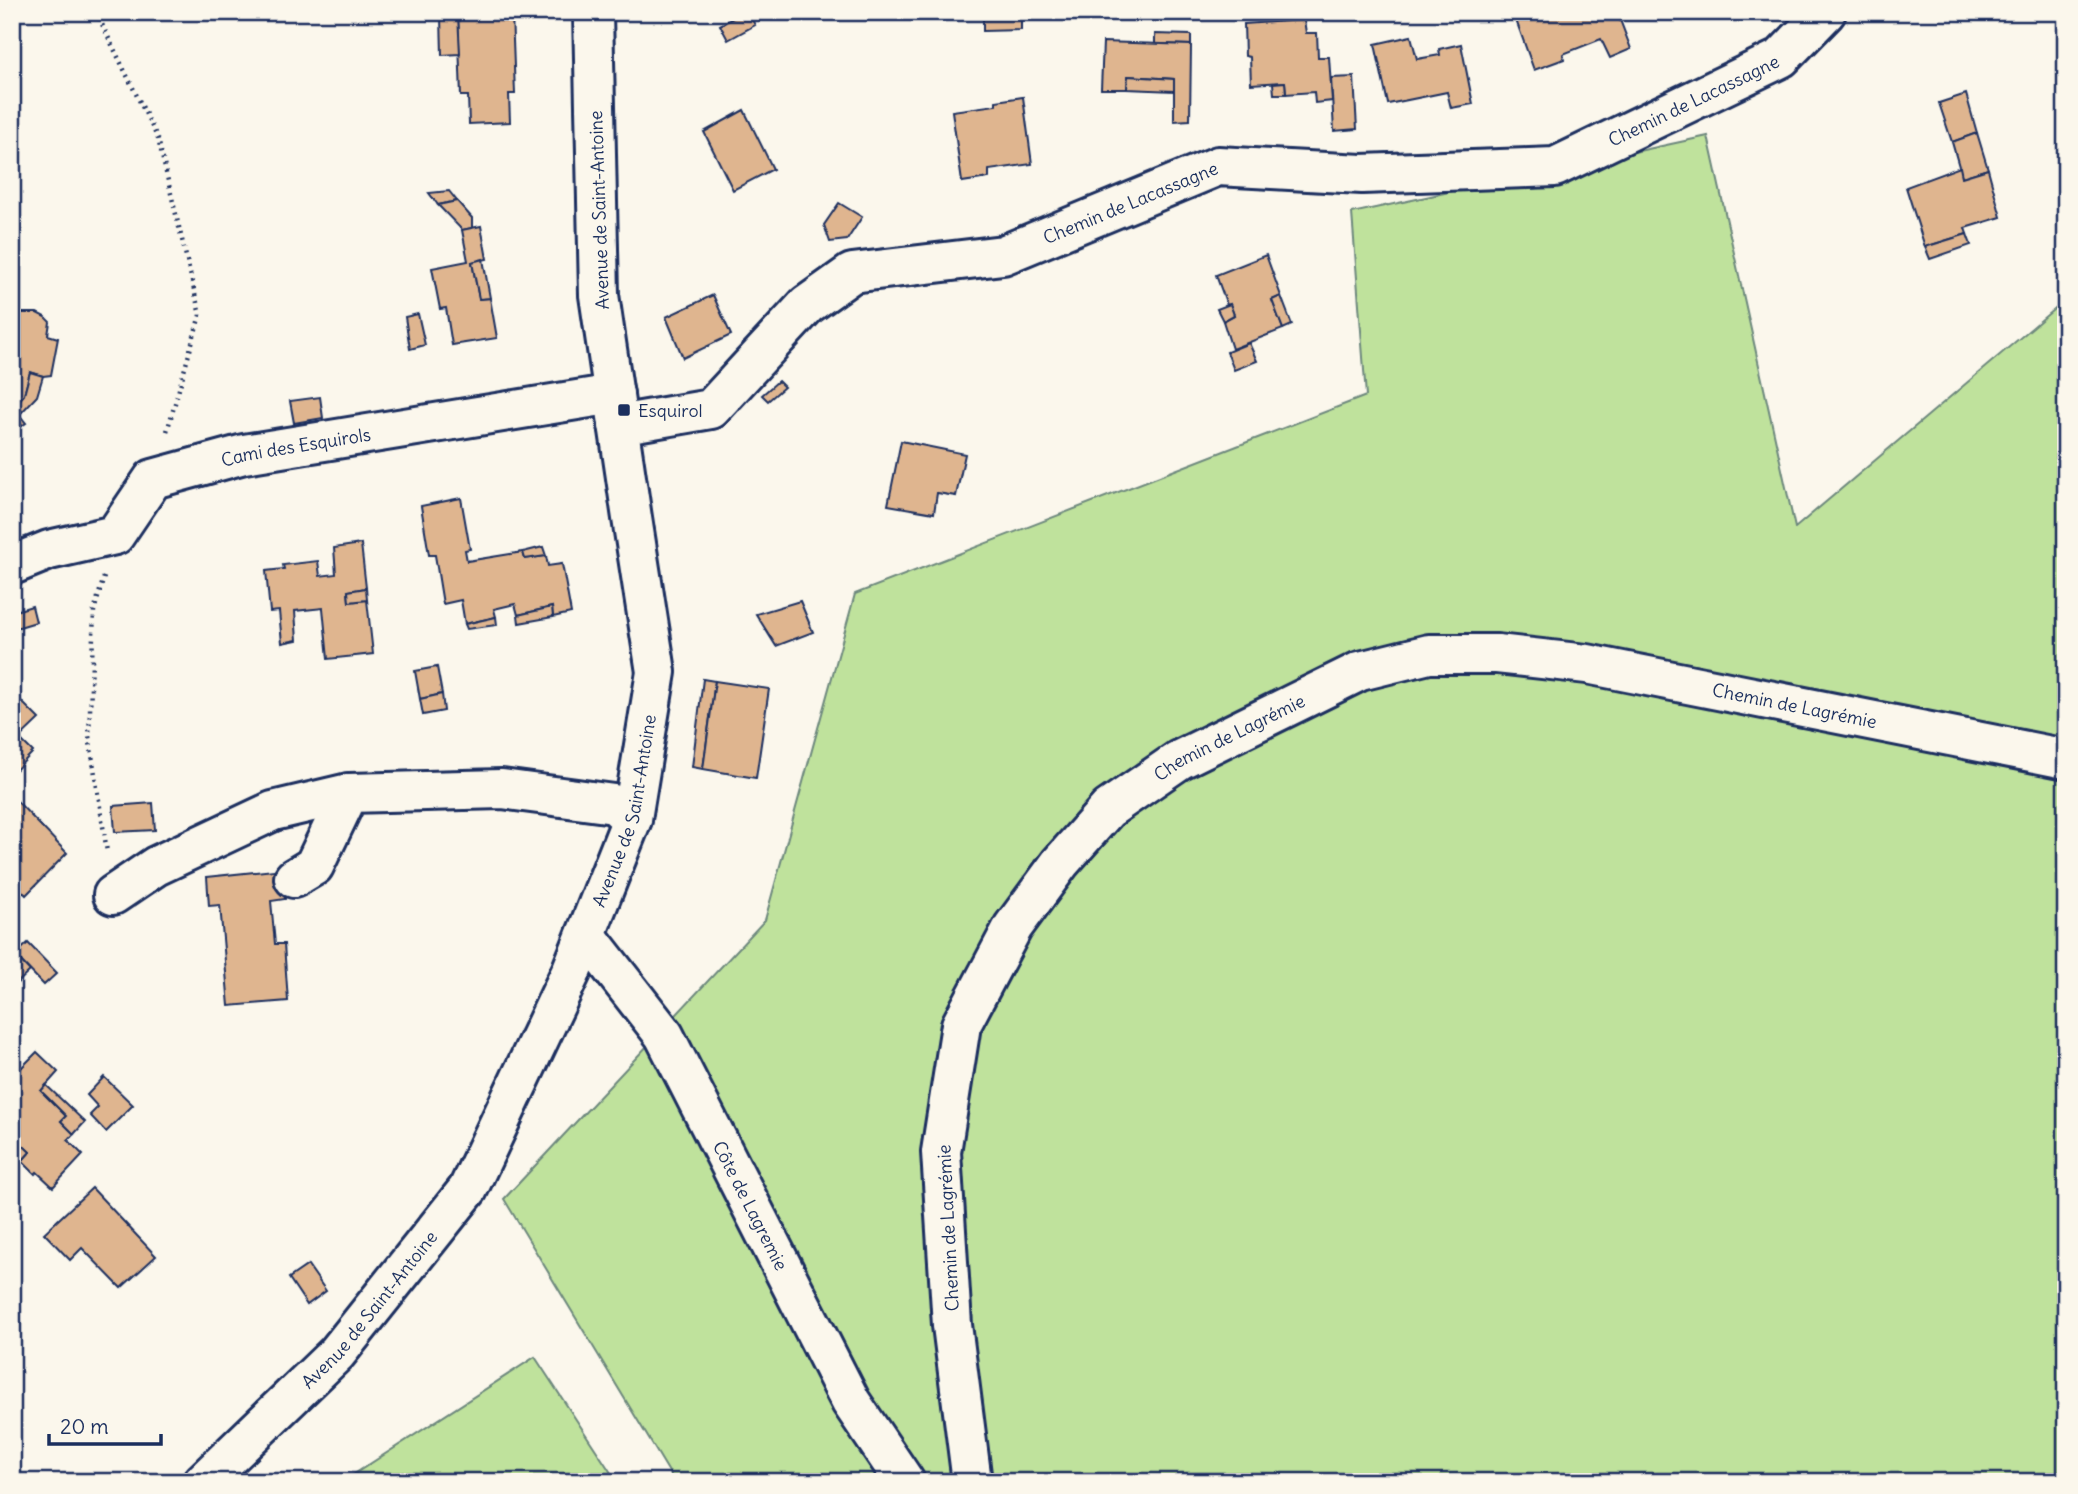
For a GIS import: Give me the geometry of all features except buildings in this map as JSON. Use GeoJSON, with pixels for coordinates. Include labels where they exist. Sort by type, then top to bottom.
{"type":"FeatureCollection","features":[{"type":"Feature","properties":{"kind":"street","name":"Avenue de Saint-Antoine"},"geometry":{"type":"LineString","coordinates":[[202,1482],[337,1353],[468,1189],[571,972],[632,819],[656,672],[599,295],[593,12]]}},
{"type":"Feature","properties":{"kind":"street","name":"Chemin de Lacassagne"},"geometry":{"type":"LineString","coordinates":[[616,410],[711,409],[807,305],[852,273],[1003,255],[1218,166],[1363,174],[1555,167],[1781,58],[1826,12]]}},
{"type":"Feature","properties":{"kind":"street","name":"Cami des Esquirols"},"geometry":{"type":"LineString","coordinates":[[153,479],[244,454],[616,410]]}},
{"type":"Feature","properties":{"kind":"street"},"geometry":{"type":"LineString","coordinates":[[12,565],[49,550],[115,535],[153,479]]}},
{"type":"Feature","properties":{"kind":"street","name":"Chemin de Lagrémie"},"geometry":{"type":"LineString","coordinates":[[972,1482],[952,1325],[941,1152],[961,1025],[1013,927],[1060,863],[1108,809],[1180,760],[1360,671],[1429,653],[1497,654],[1587,664],[2066,759]]}},
{"type":"Feature","properties":{"kind":"street"},"geometry":{"type":"LineString","coordinates":[[113,895],[156,866],[272,811],[349,793],[502,789],[614,804],[632,819]]}},
{"type":"Feature","properties":{"kind":"street"},"geometry":{"type":"LineString","coordinates":[[294,878],[314,866],[349,793]]}},
{"type":"Feature","properties":{"kind":"street","name":"Côte de Lagremie"},"geometry":{"type":"LineString","coordinates":[[586,935],[664,1035],[851,1402],[905,1482]]}},
{"type":"Feature","properties":{"kind":"path"},"geometry":{"type":"LineString","coordinates":[[96,12],[158,139],[200,315],[153,479]]}},
{"type":"Feature","properties":{"kind":"path"},"geometry":{"type":"LineString","coordinates":[[113,895],[89,736],[94,611],[115,535]]}},
{"type":"Feature","properties":{"kind":"green space"},"geometry":{"type":"Polygon","coordinates":[[[1708,136],[1795,528],[2066,299],[2066,1482],[675,1482],[504,1199],[765,920],[855,594],[1366,396],[1352,213],[1708,136]]]}},
{"type":"Feature","properties":{"kind":"green space"},"geometry":{"type":"Polygon","coordinates":[[[535,1357],[617,1482],[342,1482],[535,1357]]]}},
{"type":"Feature","properties":{"kind":"place","name":"Esquirol"},"geometry":{"type":"Point","coordinates":[624,410]}}]}
